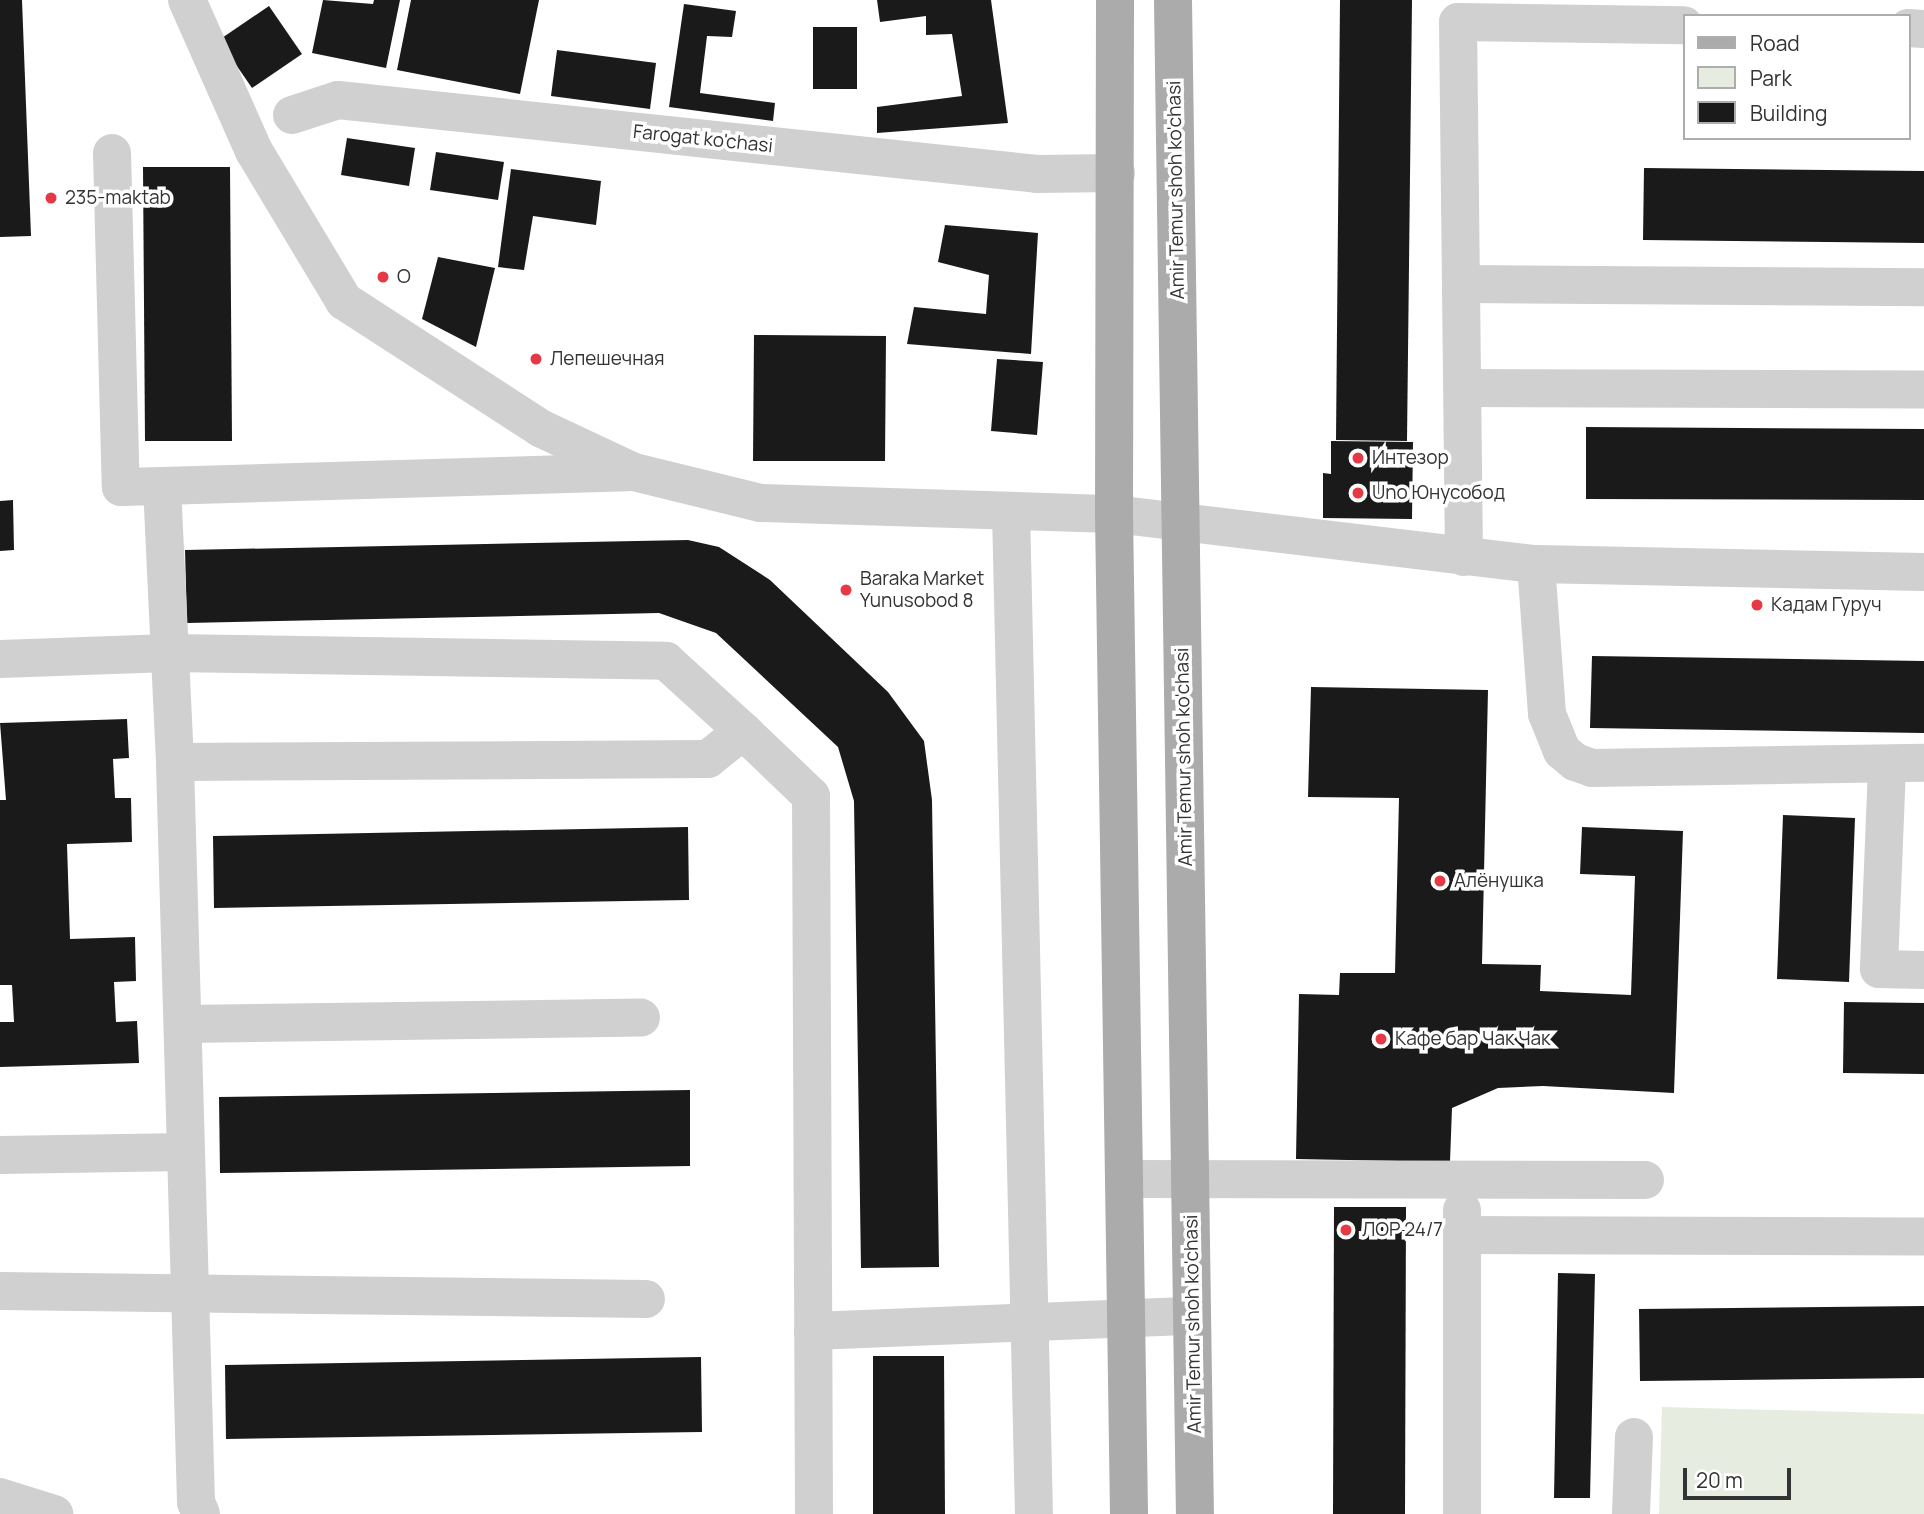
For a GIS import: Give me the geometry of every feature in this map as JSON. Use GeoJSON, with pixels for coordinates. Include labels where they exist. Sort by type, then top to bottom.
{"type":"FeatureCollection","features":[{"type":"Feature","properties":{"kind":"main road"},"geometry":{"type":"LineString","coordinates":[[1115,0],[1114,514],[1129,1514]]}},
{"type":"Feature","properties":{"kind":"main road","name":"Amir Temur shoh ko'chasi"},"geometry":{"type":"LineString","coordinates":[[1173,0],[1195,1514]]}},
{"type":"Feature","properties":{"kind":"street"},"geometry":{"type":"LineString","coordinates":[[187,0],[254,151],[344,301],[540,428],[634,472],[760,503],[1114,514],[1536,564],[1924,572]]}},
{"type":"Feature","properties":{"kind":"street"},"geometry":{"type":"LineString","coordinates":[[1464,557],[1464,284],[1457,11],[1682,25]]}},
{"type":"Feature","properties":{"kind":"street","name":"Farogat ko'chasi"},"geometry":{"type":"LineString","coordinates":[[292,115],[338,100],[1037,174],[1116,173]]}},
{"type":"Feature","properties":{"kind":"street"},"geometry":{"type":"LineString","coordinates":[[112,153],[121,487],[634,472]]}},
{"type":"Feature","properties":{"kind":"street"},"geometry":{"type":"LineString","coordinates":[[1464,284],[1924,286]]}},
{"type":"Feature","properties":{"kind":"street"},"geometry":{"type":"LineString","coordinates":[[1463,388],[1924,390]]}},
{"type":"Feature","properties":{"kind":"street"},"geometry":{"type":"LineString","coordinates":[[162,486],[175,762],[196,1502],[201,1514]]}},
{"type":"Feature","properties":{"kind":"street"},"geometry":{"type":"LineString","coordinates":[[1011,511],[1034,1514]]}},
{"type":"Feature","properties":{"kind":"street"},"geometry":{"type":"LineString","coordinates":[[1536,564],[1547,714],[1562,751],[1575,762],[1592,768],[1887,767],[1924,763]]}},
{"type":"Feature","properties":{"kind":"street"},"geometry":{"type":"LineString","coordinates":[[0,659],[169,653],[666,661],[811,796],[814,1514]]}},
{"type":"Feature","properties":{"kind":"street"},"geometry":{"type":"LineString","coordinates":[[175,762],[708,759],[743,732]]}},
{"type":"Feature","properties":{"kind":"street"},"geometry":{"type":"LineString","coordinates":[[1887,767],[1879,969],[1924,971]]}},
{"type":"Feature","properties":{"kind":"street"},"geometry":{"type":"LineString","coordinates":[[183,1024],[641,1018]]}},
{"type":"Feature","properties":{"kind":"street"},"geometry":{"type":"LineString","coordinates":[[0,1156],[187,1152]]}},
{"type":"Feature","properties":{"kind":"street"},"geometry":{"type":"LineString","coordinates":[[1125,1179],[1645,1180]]}},
{"type":"Feature","properties":{"kind":"street"},"geometry":{"type":"LineString","coordinates":[[1461,1180],[1462,1514]]}},
{"type":"Feature","properties":{"kind":"street"},"geometry":{"type":"LineString","coordinates":[[1462,1235],[1924,1237]]}},
{"type":"Feature","properties":{"kind":"street"},"geometry":{"type":"LineString","coordinates":[[0,1291],[646,1299]]}},
{"type":"Feature","properties":{"kind":"street"},"geometry":{"type":"LineString","coordinates":[[813,1331],[1192,1315]]}},
{"type":"Feature","properties":{"kind":"street"},"geometry":{"type":"LineString","coordinates":[[1631,1514],[1634,1437]]}},
{"type":"Feature","properties":{"kind":"street"},"geometry":{"type":"LineString","coordinates":[[0,1497],[54,1514]]}},
{"type":"Feature","properties":{"kind":"green space"},"geometry":{"type":"Polygon","coordinates":[[[1662,1407],[1924,1414],[1924,1514],[1659,1514],[1662,1407]]]}},
{"type":"Feature","properties":{"kind":"building"},"geometry":{"type":"Polygon","coordinates":[[[0,0],[22,0],[31,236],[0,237],[0,0]]]}},
{"type":"Feature","properties":{"kind":"building"},"geometry":{"type":"Polygon","coordinates":[[[323,0],[373,4],[374,0],[400,0],[386,68],[312,53],[323,0]]]}},
{"type":"Feature","properties":{"kind":"building"},"geometry":{"type":"Polygon","coordinates":[[[411,0],[539,0],[520,94],[397,70],[411,0]]]}},
{"type":"Feature","properties":{"kind":"building"},"geometry":{"type":"Polygon","coordinates":[[[877,0],[991,0],[1008,123],[877,133],[877,107],[962,96],[952,34],[926,35],[926,16],[880,22],[877,0]]]}},
{"type":"Feature","properties":{"kind":"building"},"geometry":{"type":"Polygon","coordinates":[[[1340,0],[1412,0],[1407,441],[1336,440],[1340,0]]]}},
{"type":"Feature","properties":{"kind":"building"},"geometry":{"type":"Polygon","coordinates":[[[684,4],[736,11],[732,37],[707,36],[700,93],[775,103],[773,121],[669,107],[684,4]]]}},
{"type":"Feature","properties":{"kind":"building"},"geometry":{"type":"Polygon","coordinates":[[[269,6],[302,54],[252,88],[219,40],[269,6]]]}},
{"type":"Feature","properties":{"kind":"building"},"geometry":{"type":"Polygon","coordinates":[[[813,27],[857,27],[857,89],[813,89],[813,27]]]}},
{"type":"Feature","properties":{"kind":"building"},"geometry":{"type":"Polygon","coordinates":[[[557,50],[656,63],[650,109],[551,96],[557,50]]]}},
{"type":"Feature","properties":{"kind":"building"},"geometry":{"type":"Polygon","coordinates":[[[347,138],[415,148],[409,186],[341,175],[347,138]]]}},
{"type":"Feature","properties":{"kind":"building"},"geometry":{"type":"Polygon","coordinates":[[[436,152],[504,162],[498,200],[430,190],[436,152]]]}},
{"type":"Feature","properties":{"kind":"building"},"geometry":{"type":"Polygon","coordinates":[[[143,167],[230,167],[232,441],[145,441],[143,167]]]}},
{"type":"Feature","properties":{"kind":"building"},"geometry":{"type":"Polygon","coordinates":[[[1644,168],[1924,171],[1924,243],[1643,240],[1644,168]]]}},
{"type":"Feature","properties":{"kind":"building"},"geometry":{"type":"Polygon","coordinates":[[[511,169],[601,181],[596,225],[533,216],[524,270],[498,267],[511,169]]]}},
{"type":"Feature","properties":{"kind":"building"},"geometry":{"type":"Polygon","coordinates":[[[945,225],[1038,233],[1031,354],[907,344],[914,307],[986,314],[989,275],[938,262],[945,225]]]}},
{"type":"Feature","properties":{"kind":"building"},"geometry":{"type":"Polygon","coordinates":[[[438,257],[495,268],[476,347],[422,319],[438,257]]]}},
{"type":"Feature","properties":{"kind":"building"},"geometry":{"type":"Polygon","coordinates":[[[754,335],[886,336],[885,461],[753,461],[754,335]]]}},
{"type":"Feature","properties":{"kind":"building"},"geometry":{"type":"Polygon","coordinates":[[[997,359],[1043,362],[1037,435],[991,431],[997,359]]]}},
{"type":"Feature","properties":{"kind":"building"},"geometry":{"type":"Polygon","coordinates":[[[1586,427],[1924,429],[1924,500],[1586,499],[1586,427]]]}},
{"type":"Feature","properties":{"kind":"building"},"geometry":{"type":"Polygon","coordinates":[[[1331,441],[1413,442],[1412,519],[1323,518],[1323,473],[1331,474],[1331,441]]]}},
{"type":"Feature","properties":{"kind":"building"},"geometry":{"type":"Polygon","coordinates":[[[13,500],[14,550],[0,551],[0,501],[13,500]]]}},
{"type":"Feature","properties":{"kind":"building"},"geometry":{"type":"Polygon","coordinates":[[[688,540],[719,547],[770,580],[888,692],[924,741],[932,800],[939,1267],[861,1268],[854,801],[838,747],[716,633],[659,613],[187,623],[185,550],[688,540]]]}},
{"type":"Feature","properties":{"kind":"building"},"geometry":{"type":"Polygon","coordinates":[[[1592,656],[1924,661],[1924,733],[1590,728],[1592,656]]]}},
{"type":"Feature","properties":{"kind":"building","name":"Алёнушка"},"geometry":{"type":"Polygon","coordinates":[[[1311,687],[1488,690],[1482,964],[1541,965],[1540,991],[1631,995],[1635,876],[1580,874],[1582,827],[1683,831],[1674,1093],[1543,1086],[1498,1088],[1452,1108],[1450,1162],[1296,1159],[1299,994],[1339,995],[1340,973],[1395,973],[1399,798],[1308,797],[1311,687]]]}},
{"type":"Feature","properties":{"kind":"building"},"geometry":{"type":"Polygon","coordinates":[[[127,719],[129,758],[113,759],[115,798],[131,798],[132,842],[67,844],[70,939],[135,937],[136,981],[114,982],[116,1022],[137,1021],[139,1063],[0,1067],[0,1022],[14,1022],[12,985],[0,985],[0,800],[6,800],[0,723],[127,719]]]}},
{"type":"Feature","properties":{"kind":"building"},"geometry":{"type":"Polygon","coordinates":[[[1783,815],[1855,818],[1849,982],[1777,979],[1783,815]]]}},
{"type":"Feature","properties":{"kind":"building"},"geometry":{"type":"Polygon","coordinates":[[[688,827],[689,900],[214,908],[213,836],[688,827]]]}},
{"type":"Feature","properties":{"kind":"building"},"geometry":{"type":"Polygon","coordinates":[[[1844,1002],[1924,1003],[1924,1074],[1843,1073],[1844,1002]]]}},
{"type":"Feature","properties":{"kind":"building"},"geometry":{"type":"Polygon","coordinates":[[[690,1090],[690,1166],[220,1173],[219,1097],[690,1090]]]}},
{"type":"Feature","properties":{"kind":"building"},"geometry":{"type":"Polygon","coordinates":[[[1334,1207],[1406,1207],[1405,1514],[1333,1514],[1334,1207]]]}},
{"type":"Feature","properties":{"kind":"building"},"geometry":{"type":"Polygon","coordinates":[[[1558,1273],[1595,1274],[1590,1498],[1554,1498],[1558,1273]]]}},
{"type":"Feature","properties":{"kind":"building"},"geometry":{"type":"Polygon","coordinates":[[[1924,1306],[1924,1378],[1640,1381],[1639,1309],[1924,1306]]]}},
{"type":"Feature","properties":{"kind":"building"},"geometry":{"type":"Polygon","coordinates":[[[873,1356],[944,1356],[945,1514],[873,1514],[873,1356]]]}},
{"type":"Feature","properties":{"kind":"building"},"geometry":{"type":"Polygon","coordinates":[[[701,1357],[702,1432],[226,1439],[225,1365],[701,1357]]]}},
{"type":"Feature","properties":{"kind":"place","name":"235-maktab"},"geometry":{"type":"Point","coordinates":[51,198]}},
{"type":"Feature","properties":{"kind":"place","name":"О"},"geometry":{"type":"Point","coordinates":[383,277]}},
{"type":"Feature","properties":{"kind":"place","name":"Лепешечная"},"geometry":{"type":"Point","coordinates":[536,359]}},
{"type":"Feature","properties":{"kind":"place","name":"Интезор"},"geometry":{"type":"Point","coordinates":[1358,458]}},
{"type":"Feature","properties":{"kind":"place","name":"Uno Юнусобод"},"geometry":{"type":"Point","coordinates":[1358,493]}},
{"type":"Feature","properties":{"kind":"place","name":"Baraka Market Yunusobod 8"},"geometry":{"type":"Point","coordinates":[846,590]}},
{"type":"Feature","properties":{"kind":"place","name":"Кадам Гуруч"},"geometry":{"type":"Point","coordinates":[1757,605]}},
{"type":"Feature","properties":{"kind":"place","name":"Алёнушка"},"geometry":{"type":"Point","coordinates":[1440,881]}},
{"type":"Feature","properties":{"kind":"place","name":"Кафе бар Чак Чак"},"geometry":{"type":"Point","coordinates":[1381,1039]}},
{"type":"Feature","properties":{"kind":"place","name":"ЛОР 24/7"},"geometry":{"type":"Point","coordinates":[1346,1230]}}]}
